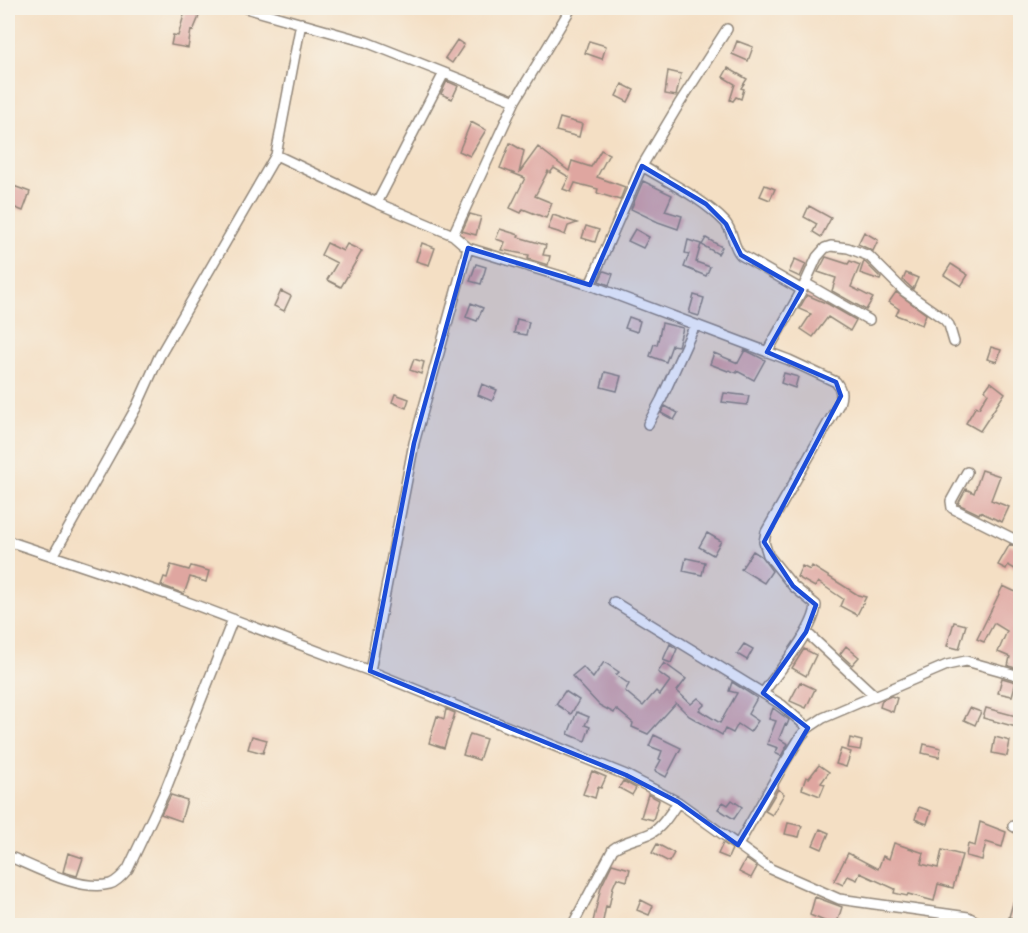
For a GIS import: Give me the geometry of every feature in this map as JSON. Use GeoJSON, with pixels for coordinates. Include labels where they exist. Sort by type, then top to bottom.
{"type":"FeatureCollection","features":[{"type":"Feature","properties":{"kind":"street"},"geometry":{"type":"LineString","coordinates":[[246,8],[366,42],[514,101]]}},
{"type":"Feature","properties":{"kind":"street"},"geometry":{"type":"LineString","coordinates":[[453,235],[514,101],[571,8]]}},
{"type":"Feature","properties":{"kind":"street"},"geometry":{"type":"LineString","coordinates":[[1014,8],[1020,11]]}},
{"type":"Feature","properties":{"kind":"street"},"geometry":{"type":"LineString","coordinates":[[53,556],[136,408],[159,357],[276,155],[301,23]]}},
{"type":"Feature","properties":{"kind":"street"},"geometry":{"type":"LineString","coordinates":[[590,285],[642,166],[727,29]]}},
{"type":"Feature","properties":{"kind":"street"},"geometry":{"type":"LineString","coordinates":[[377,203],[444,73]]}},
{"type":"Feature","properties":{"kind":"street"},"geometry":{"type":"LineString","coordinates":[[276,155],[377,203],[453,235],[468,248],[590,285],[767,352],[836,382],[841,388],[842,396],[839,404],[766,532],[764,542],[768,555],[793,586],[816,605],[806,632],[763,693]]}},
{"type":"Feature","properties":{"kind":"street"},"geometry":{"type":"LineString","coordinates":[[642,166],[706,204],[726,224],[736,250],[741,255],[869,321]]}},
{"type":"Feature","properties":{"kind":"street"},"geometry":{"type":"LineString","coordinates":[[767,352],[817,256],[825,248],[831,246],[859,251],[879,263],[904,291],[944,319],[949,325],[954,342]]}},
{"type":"Feature","properties":{"kind":"street"},"geometry":{"type":"LineString","coordinates":[[370,671],[414,443],[468,248]]}},
{"type":"Feature","properties":{"kind":"street"},"geometry":{"type":"LineString","coordinates":[[648,424],[695,325]]}},
{"type":"Feature","properties":{"kind":"street"},"geometry":{"type":"LineString","coordinates":[[967,472],[951,501],[952,508],[1020,542]]}},
{"type":"Feature","properties":{"kind":"street"},"geometry":{"type":"LineString","coordinates":[[8,541],[170,595],[370,671],[626,774],[678,802],[771,869],[839,899],[968,917],[985,926]]}},
{"type":"Feature","properties":{"kind":"street"},"geometry":{"type":"LineString","coordinates":[[614,602],[782,705],[808,728]]}},
{"type":"Feature","properties":{"kind":"street"},"geometry":{"type":"LineString","coordinates":[[8,856],[75,883],[111,884],[120,878],[128,869],[165,791],[233,619]]}},
{"type":"Feature","properties":{"kind":"street"},"geometry":{"type":"LineString","coordinates":[[806,632],[875,696]]}},
{"type":"Feature","properties":{"kind":"street"},"geometry":{"type":"LineString","coordinates":[[738,845],[801,736],[823,717],[947,665],[960,662],[980,664],[1020,675]]}},
{"type":"Feature","properties":{"kind":"street"},"geometry":{"type":"LineString","coordinates":[[572,926],[613,849],[621,843],[652,832],[660,826],[678,802]]}},
{"type":"Feature","properties":{"kind":"highlighted area"},"geometry":{"type":"Polygon","coordinates":[[[642,166],[706,204],[726,224],[741,255],[802,290],[767,352],[836,382],[841,396],[764,542],[793,586],[816,605],[806,632],[763,693],[808,728],[738,845],[678,802],[626,775],[370,671],[414,443],[468,248],[590,285],[642,166]]]}},
{"type":"Feature","properties":{"kind":"building"},"geometry":{"type":"Polygon","coordinates":[[[186,8],[201,8],[193,31],[191,30],[188,48],[171,45],[173,35],[178,36],[186,8]]]}},
{"type":"Feature","properties":{"kind":"building"},"geometry":{"type":"Polygon","coordinates":[[[457,40],[464,45],[452,63],[445,58],[457,40]]]}},
{"type":"Feature","properties":{"kind":"building"},"geometry":{"type":"Polygon","coordinates":[[[589,41],[606,46],[602,59],[585,53],[589,41]]]}},
{"type":"Feature","properties":{"kind":"building"},"geometry":{"type":"Polygon","coordinates":[[[737,41],[753,47],[748,61],[732,54],[737,41]]]}},
{"type":"Feature","properties":{"kind":"building"},"geometry":{"type":"Polygon","coordinates":[[[728,68],[747,79],[741,88],[744,89],[741,99],[736,97],[733,101],[730,100],[735,84],[723,77],[728,68]]]}},
{"type":"Feature","properties":{"kind":"building"},"geometry":{"type":"Polygon","coordinates":[[[668,71],[681,74],[676,96],[665,94],[668,71]]]}},
{"type":"Feature","properties":{"kind":"building"},"geometry":{"type":"Polygon","coordinates":[[[447,81],[458,86],[452,99],[441,94],[447,81]]]}},
{"type":"Feature","properties":{"kind":"building"},"geometry":{"type":"Polygon","coordinates":[[[622,84],[634,90],[628,102],[616,96],[622,84]]]}},
{"type":"Feature","properties":{"kind":"building"},"geometry":{"type":"Polygon","coordinates":[[[560,118],[582,124],[579,137],[556,131],[560,118]]]}},
{"type":"Feature","properties":{"kind":"building"},"geometry":{"type":"Polygon","coordinates":[[[471,122],[486,130],[470,156],[459,151],[471,122]]]}},
{"type":"Feature","properties":{"kind":"building"},"geometry":{"type":"Polygon","coordinates":[[[510,143],[524,151],[519,173],[538,147],[569,171],[572,161],[591,167],[601,150],[609,154],[597,177],[625,187],[620,200],[597,193],[598,189],[575,183],[571,192],[563,189],[569,177],[554,168],[550,173],[548,171],[535,196],[552,203],[546,218],[523,209],[521,213],[510,208],[525,178],[500,168],[510,143]]]}},
{"type":"Feature","properties":{"kind":"building"},"geometry":{"type":"Polygon","coordinates":[[[643,181],[672,195],[665,211],[682,216],[678,229],[631,209],[643,181]]]}},
{"type":"Feature","properties":{"kind":"building"},"geometry":{"type":"Polygon","coordinates":[[[8,184],[30,192],[23,211],[8,205],[8,184]]]}},
{"type":"Feature","properties":{"kind":"building"},"geometry":{"type":"Polygon","coordinates":[[[765,185],[775,189],[770,200],[760,196],[765,185]]]}},
{"type":"Feature","properties":{"kind":"building"},"geometry":{"type":"Polygon","coordinates":[[[809,206],[831,218],[821,237],[813,232],[817,224],[804,217],[809,206]]]}},
{"type":"Feature","properties":{"kind":"building"},"geometry":{"type":"Polygon","coordinates":[[[470,214],[481,217],[476,235],[462,231],[470,214]]]}},
{"type":"Feature","properties":{"kind":"building"},"geometry":{"type":"Polygon","coordinates":[[[553,215],[577,223],[568,226],[565,235],[548,229],[553,215]]]}},
{"type":"Feature","properties":{"kind":"building"},"geometry":{"type":"Polygon","coordinates":[[[586,226],[599,230],[595,242],[582,238],[586,226]]]}},
{"type":"Feature","properties":{"kind":"building"},"geometry":{"type":"Polygon","coordinates":[[[500,229],[546,245],[543,255],[550,256],[548,265],[528,259],[529,255],[502,250],[505,242],[496,239],[500,229]]]}},
{"type":"Feature","properties":{"kind":"building"},"geometry":{"type":"Polygon","coordinates":[[[635,229],[649,237],[643,248],[628,241],[635,229]]]}},
{"type":"Feature","properties":{"kind":"building"},"geometry":{"type":"Polygon","coordinates":[[[864,232],[878,240],[873,251],[858,244],[864,232]]]}},
{"type":"Feature","properties":{"kind":"building"},"geometry":{"type":"Polygon","coordinates":[[[706,238],[722,247],[718,254],[702,245],[706,238]]]}},
{"type":"Feature","properties":{"kind":"building"},"geometry":{"type":"Polygon","coordinates":[[[688,240],[701,244],[696,262],[710,267],[706,276],[684,267],[689,254],[685,253],[688,240]]]}},
{"type":"Feature","properties":{"kind":"building"},"geometry":{"type":"Polygon","coordinates":[[[327,243],[343,251],[347,244],[362,251],[341,287],[327,280],[337,263],[321,255],[327,243]]]}},
{"type":"Feature","properties":{"kind":"building"},"geometry":{"type":"Polygon","coordinates":[[[422,243],[435,248],[429,265],[416,261],[422,243]]]}},
{"type":"Feature","properties":{"kind":"building"},"geometry":{"type":"Polygon","coordinates":[[[826,257],[860,265],[851,287],[873,298],[866,310],[832,291],[836,278],[818,272],[826,257]]]}},
{"type":"Feature","properties":{"kind":"building"},"geometry":{"type":"Polygon","coordinates":[[[795,259],[806,264],[800,277],[789,272],[795,259]]]}},
{"type":"Feature","properties":{"kind":"building"},"geometry":{"type":"Polygon","coordinates":[[[864,261],[881,278],[880,280],[860,273],[864,261]]]}},
{"type":"Feature","properties":{"kind":"building"},"geometry":{"type":"Polygon","coordinates":[[[476,264],[486,267],[481,284],[470,281],[476,264]]]}},
{"type":"Feature","properties":{"kind":"building"},"geometry":{"type":"Polygon","coordinates":[[[951,264],[968,275],[961,286],[944,275],[951,264]]]}},
{"type":"Feature","properties":{"kind":"building"},"geometry":{"type":"Polygon","coordinates":[[[604,271],[613,274],[609,285],[599,281],[604,271]]]}},
{"type":"Feature","properties":{"kind":"building"},"geometry":{"type":"Polygon","coordinates":[[[906,273],[918,278],[913,289],[903,280],[906,273]]]}},
{"type":"Feature","properties":{"kind":"building"},"geometry":{"type":"Polygon","coordinates":[[[281,291],[291,296],[284,311],[274,306],[281,291]]]}},
{"type":"Feature","properties":{"kind":"building"},"geometry":{"type":"Polygon","coordinates":[[[896,292],[926,314],[922,325],[896,315],[899,309],[889,302],[896,292]]]}},
{"type":"Feature","properties":{"kind":"building"},"geometry":{"type":"Polygon","coordinates":[[[694,295],[704,298],[699,316],[689,313],[694,295]]]}},
{"type":"Feature","properties":{"kind":"building"},"geometry":{"type":"Polygon","coordinates":[[[807,295],[856,320],[850,331],[828,317],[813,337],[801,329],[811,314],[799,309],[807,295]]]}},
{"type":"Feature","properties":{"kind":"building"},"geometry":{"type":"Polygon","coordinates":[[[471,303],[483,308],[477,321],[466,317],[471,303]]]}},
{"type":"Feature","properties":{"kind":"building"},"geometry":{"type":"Polygon","coordinates":[[[629,317],[640,321],[637,332],[625,328],[629,317]]]}},
{"type":"Feature","properties":{"kind":"building"},"geometry":{"type":"Polygon","coordinates":[[[517,319],[529,322],[526,335],[514,333],[517,319]]]}},
{"type":"Feature","properties":{"kind":"building"},"geometry":{"type":"Polygon","coordinates":[[[662,323],[683,328],[678,346],[672,345],[666,362],[650,356],[654,344],[657,345],[662,323]]]}},
{"type":"Feature","properties":{"kind":"building"},"geometry":{"type":"Polygon","coordinates":[[[991,347],[1001,350],[997,362],[987,359],[991,347]]]}},
{"type":"Feature","properties":{"kind":"building"},"geometry":{"type":"Polygon","coordinates":[[[745,350],[765,360],[754,380],[737,371],[737,373],[728,371],[710,364],[714,353],[738,363],[745,350]]]}},
{"type":"Feature","properties":{"kind":"building"},"geometry":{"type":"Polygon","coordinates":[[[414,359],[424,362],[421,374],[410,370],[414,359]]]}},
{"type":"Feature","properties":{"kind":"building"},"geometry":{"type":"Polygon","coordinates":[[[605,372],[621,376],[617,391],[601,387],[605,372]]]}},
{"type":"Feature","properties":{"kind":"building"},"geometry":{"type":"Polygon","coordinates":[[[784,373],[798,377],[795,388],[781,383],[784,373]]]}},
{"type":"Feature","properties":{"kind":"building"},"geometry":{"type":"Polygon","coordinates":[[[991,382],[1005,393],[980,431],[966,423],[976,406],[979,408],[988,393],[985,390],[991,382]]]}},
{"type":"Feature","properties":{"kind":"building"},"geometry":{"type":"Polygon","coordinates":[[[482,384],[497,390],[492,401],[478,395],[482,384]]]}},
{"type":"Feature","properties":{"kind":"building"},"geometry":{"type":"Polygon","coordinates":[[[724,393],[749,396],[747,405],[722,402],[724,393]]]}},
{"type":"Feature","properties":{"kind":"building"},"geometry":{"type":"Polygon","coordinates":[[[395,394],[409,399],[406,408],[392,402],[395,394]]]}},
{"type":"Feature","properties":{"kind":"building"},"geometry":{"type":"Polygon","coordinates":[[[665,406],[678,413],[674,420],[661,413],[665,406]]]}},
{"type":"Feature","properties":{"kind":"building"},"geometry":{"type":"Polygon","coordinates":[[[982,470],[1000,476],[991,500],[1009,507],[1002,522],[958,504],[966,489],[974,493],[982,470]]]}},
{"type":"Feature","properties":{"kind":"building"},"geometry":{"type":"Polygon","coordinates":[[[707,533],[721,541],[713,555],[699,547],[707,533]]]}},
{"type":"Feature","properties":{"kind":"building"},"geometry":{"type":"Polygon","coordinates":[[[1010,544],[1020,549],[1020,572],[1008,565],[1006,569],[998,565],[1010,544]]]}},
{"type":"Feature","properties":{"kind":"building"},"geometry":{"type":"Polygon","coordinates":[[[753,551],[761,556],[772,571],[764,583],[741,569],[753,551]]]}},
{"type":"Feature","properties":{"kind":"building"},"geometry":{"type":"Polygon","coordinates":[[[686,558],[705,562],[702,575],[683,571],[686,558]]]}},
{"type":"Feature","properties":{"kind":"building"},"geometry":{"type":"Polygon","coordinates":[[[171,565],[189,570],[191,566],[209,571],[206,582],[190,577],[184,594],[161,585],[164,577],[167,578],[171,565]]]}},
{"type":"Feature","properties":{"kind":"building"},"geometry":{"type":"Polygon","coordinates":[[[802,566],[810,570],[812,566],[858,595],[866,597],[857,615],[840,606],[843,599],[818,582],[815,587],[797,577],[802,566]]]}},
{"type":"Feature","properties":{"kind":"building"},"geometry":{"type":"Polygon","coordinates":[[[1003,586],[1020,594],[1020,669],[1008,666],[1010,657],[998,652],[1007,631],[994,623],[984,642],[977,639],[1003,586]]]}},
{"type":"Feature","properties":{"kind":"building"},"geometry":{"type":"Polygon","coordinates":[[[954,622],[966,625],[959,649],[947,646],[954,622]]]}},
{"type":"Feature","properties":{"kind":"building"},"geometry":{"type":"Polygon","coordinates":[[[670,644],[677,649],[671,663],[663,660],[670,644]]]}},
{"type":"Feature","properties":{"kind":"building"},"geometry":{"type":"Polygon","coordinates":[[[744,644],[753,649],[747,660],[737,654],[744,644]]]}},
{"type":"Feature","properties":{"kind":"building"},"geometry":{"type":"Polygon","coordinates":[[[846,646],[859,657],[852,665],[840,654],[846,646]]]}},
{"type":"Feature","properties":{"kind":"building"},"geometry":{"type":"Polygon","coordinates":[[[804,649],[816,655],[806,676],[792,668],[804,649]]]}},
{"type":"Feature","properties":{"kind":"building"},"geometry":{"type":"Polygon","coordinates":[[[604,662],[619,672],[616,675],[629,684],[625,691],[643,706],[656,691],[660,695],[670,681],[658,672],[664,663],[686,679],[677,691],[691,704],[698,698],[705,704],[699,710],[720,723],[737,693],[729,691],[732,682],[757,698],[748,714],[758,721],[750,732],[738,724],[733,733],[725,729],[722,735],[689,716],[676,703],[648,734],[632,727],[633,723],[616,709],[614,713],[599,705],[572,676],[583,667],[593,678],[604,662]]]}},
{"type":"Feature","properties":{"kind":"building"},"geometry":{"type":"Polygon","coordinates":[[[1002,678],[1016,682],[1012,696],[998,693],[1002,678]]]}},
{"type":"Feature","properties":{"kind":"building"},"geometry":{"type":"Polygon","coordinates":[[[800,682],[815,689],[806,708],[790,701],[800,682]]]}},
{"type":"Feature","properties":{"kind":"building"},"geometry":{"type":"Polygon","coordinates":[[[565,691],[579,700],[571,714],[556,704],[565,691]]]}},
{"type":"Feature","properties":{"kind":"building"},"geometry":{"type":"Polygon","coordinates":[[[891,696],[897,698],[893,712],[880,707],[882,700],[891,696]]]}},
{"type":"Feature","properties":{"kind":"building"},"geometry":{"type":"Polygon","coordinates":[[[773,708],[789,720],[779,739],[788,744],[781,756],[775,753],[778,748],[767,744],[776,721],[769,719],[773,708]]]}},
{"type":"Feature","properties":{"kind":"building"},"geometry":{"type":"Polygon","coordinates":[[[970,708],[981,712],[975,725],[964,720],[970,708]]]}},
{"type":"Feature","properties":{"kind":"building"},"geometry":{"type":"Polygon","coordinates":[[[986,708],[1020,717],[1020,728],[983,718],[986,708]]]}},
{"type":"Feature","properties":{"kind":"building"},"geometry":{"type":"Polygon","coordinates":[[[446,709],[455,713],[444,748],[429,743],[437,716],[444,719],[446,709]]]}},
{"type":"Feature","properties":{"kind":"building"},"geometry":{"type":"Polygon","coordinates":[[[577,712],[589,717],[585,725],[590,727],[585,741],[568,734],[577,712]]]}},
{"type":"Feature","properties":{"kind":"building"},"geometry":{"type":"Polygon","coordinates":[[[470,734],[486,739],[479,760],[463,755],[470,734]]]}},
{"type":"Feature","properties":{"kind":"building"},"geometry":{"type":"Polygon","coordinates":[[[654,735],[681,748],[666,777],[655,771],[661,760],[659,759],[662,751],[649,746],[654,735]]]}},
{"type":"Feature","properties":{"kind":"building"},"geometry":{"type":"Polygon","coordinates":[[[252,736],[267,740],[263,753],[248,749],[252,736]]]}},
{"type":"Feature","properties":{"kind":"building"},"geometry":{"type":"Polygon","coordinates":[[[995,737],[1010,741],[1007,756],[992,753],[995,737]]]}},
{"type":"Feature","properties":{"kind":"building"},"geometry":{"type":"Polygon","coordinates":[[[850,738],[862,741],[860,750],[848,748],[850,738]]]}},
{"type":"Feature","properties":{"kind":"building"},"geometry":{"type":"Polygon","coordinates":[[[924,744],[941,748],[939,757],[922,753],[924,744]]]}},
{"type":"Feature","properties":{"kind":"building"},"geometry":{"type":"Polygon","coordinates":[[[841,749],[851,752],[846,767],[836,764],[841,749]]]}},
{"type":"Feature","properties":{"kind":"building"},"geometry":{"type":"Polygon","coordinates":[[[819,765],[829,772],[821,783],[825,784],[820,796],[802,789],[806,777],[809,778],[819,765]]]}},
{"type":"Feature","properties":{"kind":"building"},"geometry":{"type":"Polygon","coordinates":[[[592,771],[606,777],[601,788],[598,787],[595,798],[583,794],[592,771]]]}},
{"type":"Feature","properties":{"kind":"building"},"geometry":{"type":"Polygon","coordinates":[[[623,781],[636,788],[632,795],[619,788],[623,781]]]}},
{"type":"Feature","properties":{"kind":"building"},"geometry":{"type":"Polygon","coordinates":[[[778,789],[784,794],[772,815],[765,811],[778,789]]]}},
{"type":"Feature","properties":{"kind":"building"},"geometry":{"type":"Polygon","coordinates":[[[648,794],[659,800],[653,820],[641,817],[648,794]]]}},
{"type":"Feature","properties":{"kind":"building"},"geometry":{"type":"Polygon","coordinates":[[[171,795],[187,800],[181,821],[161,814],[171,795]]]}},
{"type":"Feature","properties":{"kind":"building"},"geometry":{"type":"Polygon","coordinates":[[[732,800],[742,807],[734,819],[718,809],[723,802],[728,805],[732,800]]]}},
{"type":"Feature","properties":{"kind":"building"},"geometry":{"type":"Polygon","coordinates":[[[919,807],[931,811],[927,824],[915,819],[919,807]]]}},
{"type":"Feature","properties":{"kind":"building"},"geometry":{"type":"Polygon","coordinates":[[[980,822],[1006,832],[1002,847],[986,842],[982,860],[966,856],[968,844],[975,846],[980,822]]]}},
{"type":"Feature","properties":{"kind":"building"},"geometry":{"type":"Polygon","coordinates":[[[788,823],[802,826],[799,837],[785,834],[788,823]]]}},
{"type":"Feature","properties":{"kind":"building"},"geometry":{"type":"Polygon","coordinates":[[[820,829],[829,833],[822,849],[813,845],[820,829]]]}},
{"type":"Feature","properties":{"kind":"building"},"geometry":{"type":"Polygon","coordinates":[[[723,843],[732,849],[728,858],[718,854],[723,843]]]}},
{"type":"Feature","properties":{"kind":"building"},"geometry":{"type":"Polygon","coordinates":[[[894,843],[924,853],[921,864],[938,868],[942,850],[962,855],[953,888],[938,884],[934,901],[894,893],[895,889],[860,873],[857,880],[848,876],[843,885],[834,881],[848,853],[878,869],[883,856],[889,859],[894,843]]]}},
{"type":"Feature","properties":{"kind":"building"},"geometry":{"type":"Polygon","coordinates":[[[657,844],[674,853],[669,862],[652,853],[657,844]]]}},
{"type":"Feature","properties":{"kind":"building"},"geometry":{"type":"Polygon","coordinates":[[[68,853],[83,858],[77,876],[63,872],[68,853]]]}},
{"type":"Feature","properties":{"kind":"building"},"geometry":{"type":"Polygon","coordinates":[[[746,859],[757,867],[751,878],[739,872],[746,859]]]}},
{"type":"Feature","properties":{"kind":"building"},"geometry":{"type":"Polygon","coordinates":[[[612,864],[630,869],[627,881],[617,878],[609,907],[606,906],[602,926],[592,926],[601,887],[612,864]]]}},
{"type":"Feature","properties":{"kind":"building"},"geometry":{"type":"Polygon","coordinates":[[[1018,886],[1020,886],[1020,920],[1009,917],[1018,886]]]}},
{"type":"Feature","properties":{"kind":"building"},"geometry":{"type":"Polygon","coordinates":[[[815,897],[842,907],[836,926],[810,915],[815,897]]]}},
{"type":"Feature","properties":{"kind":"building"},"geometry":{"type":"Polygon","coordinates":[[[641,900],[653,906],[649,915],[637,910],[641,900]]]}}]}
